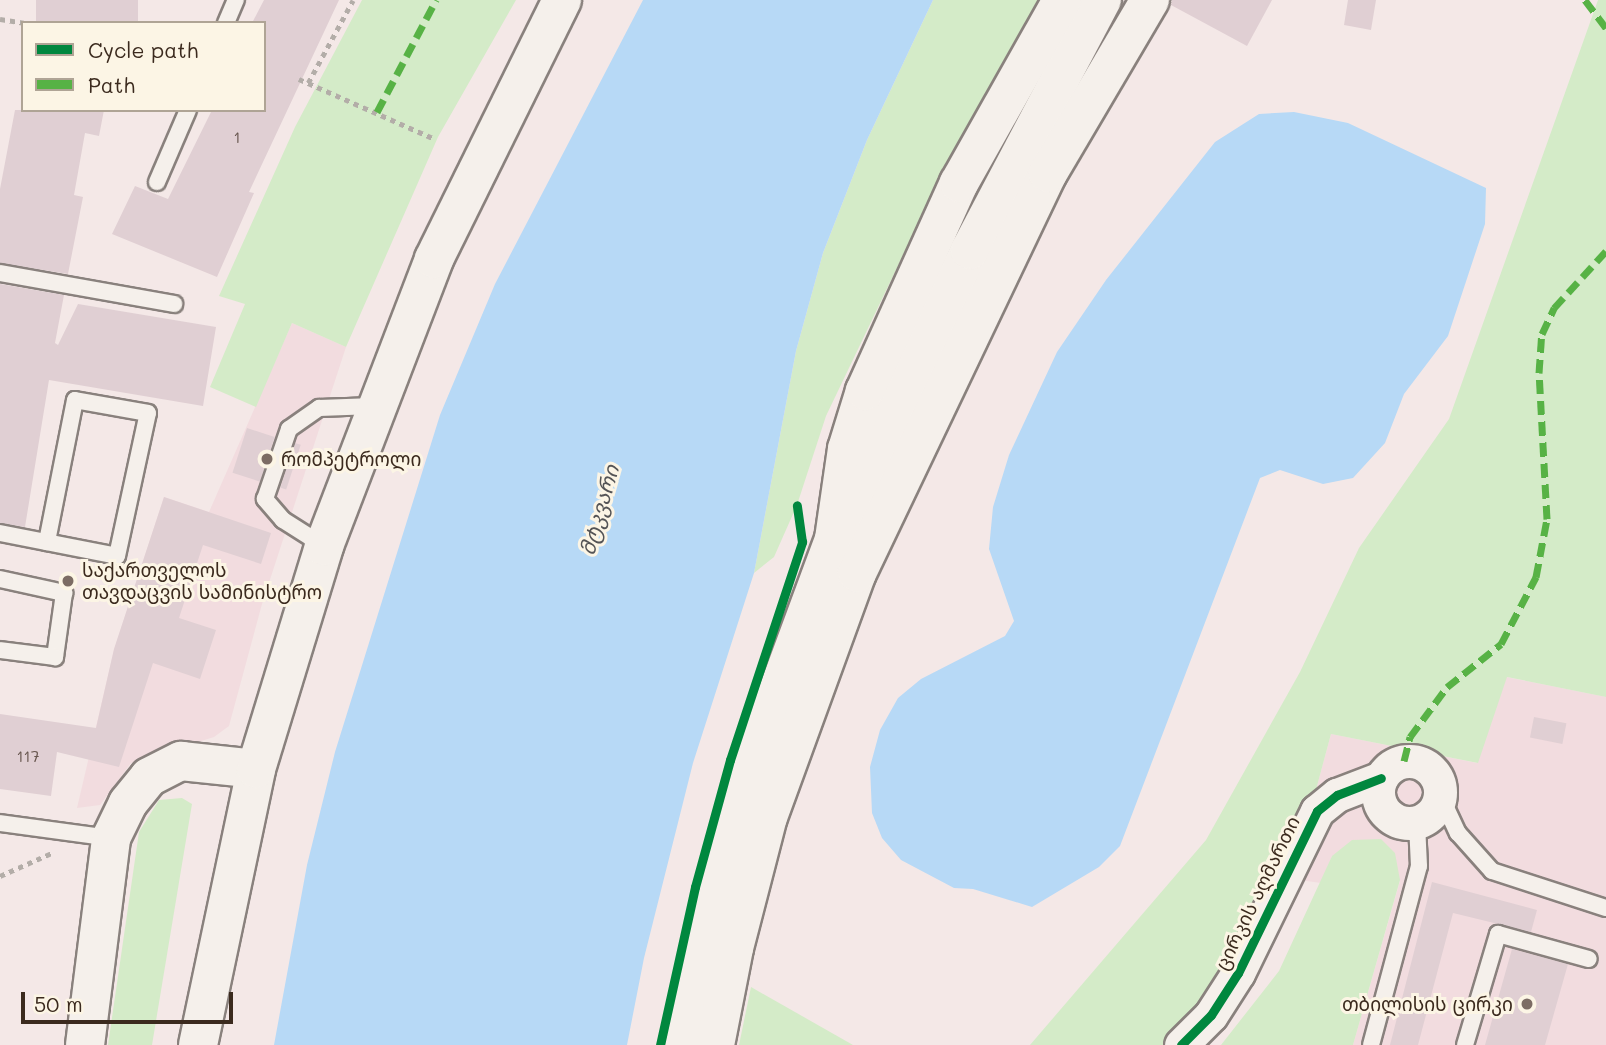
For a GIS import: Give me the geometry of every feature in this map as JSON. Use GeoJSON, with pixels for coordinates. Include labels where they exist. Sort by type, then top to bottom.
{"type":"FeatureCollection","features":[{"type":"Feature","properties":{"kind":"main road"},"geometry":{"type":"LineString","coordinates":[[198,1045],[256,769],[324,545],[374,406],[434,259],[562,0]]}},
{"type":"Feature","properties":{"kind":"main road"},"geometry":{"type":"LineString","coordinates":[[834,539],[847,449],[865,391],[959,183],[1062,0]]}},
{"type":"Feature","properties":{"kind":"main road"},"geometry":{"type":"LineString","coordinates":[[684,1045],[722,865],[753,758],[834,539],[964,262],[1050,93],[1102,0]]}},
{"type":"Feature","properties":{"kind":"main road"},"geometry":{"type":"LineString","coordinates":[[715,1045],[734,948],[768,817],[857,573],[1048,173],[1150,0]]}},
{"type":"Feature","properties":{"kind":"main road"},"geometry":{"type":"LineString","coordinates":[[85,1045],[111,838],[138,788],[164,766],[202,761],[256,769]]}},
{"type":"Feature","properties":{"kind":"street"},"geometry":{"type":"LineString","coordinates":[[1404,761],[1423,764],[1438,778],[1441,797],[1433,813],[1417,822],[1397,821],[1382,808],[1381,778],[1404,761]]}},
{"type":"Feature","properties":{"kind":"street","name":"ცირკის აღმართი"},"geometry":{"type":"LineString","coordinates":[[1181,1045],[1211,1015],[1238,973],[1317,811],[1337,795],[1381,778]]}},
{"type":"Feature","properties":{"kind":"lane"},"geometry":{"type":"LineString","coordinates":[[227,21],[236,0]]}},
{"type":"Feature","properties":{"kind":"lane"},"geometry":{"type":"LineString","coordinates":[[157,182],[187,112]]}},
{"type":"Feature","properties":{"kind":"lane"},"geometry":{"type":"LineString","coordinates":[[0,273],[174,304]]}},
{"type":"Feature","properties":{"kind":"lane"},"geometry":{"type":"LineString","coordinates":[[0,533],[117,556],[148,413],[75,400],[47,542]]}},
{"type":"Feature","properties":{"kind":"lane"},"geometry":{"type":"LineString","coordinates":[[324,545],[283,520],[265,499],[289,429],[319,408],[374,406]]}},
{"type":"Feature","properties":{"kind":"lane"},"geometry":{"type":"LineString","coordinates":[[0,579],[64,593],[55,657],[0,650]]}},
{"type":"Feature","properties":{"kind":"lane"},"geometry":{"type":"LineString","coordinates":[[1441,797],[1458,833],[1492,871],[1606,908]]}},
{"type":"Feature","properties":{"kind":"lane"},"geometry":{"type":"LineString","coordinates":[[1371,1045],[1419,866],[1417,822]]}},
{"type":"Feature","properties":{"kind":"lane"},"geometry":{"type":"LineString","coordinates":[[0,823],[111,838]]}},
{"type":"Feature","properties":{"kind":"lane"},"geometry":{"type":"LineString","coordinates":[[1465,1045],[1497,934],[1589,959]]}},
{"type":"Feature","properties":{"kind":"path"},"geometry":{"type":"LineString","coordinates":[[308,83],[352,0]]}},
{"type":"Feature","properties":{"kind":"path"},"geometry":{"type":"LineString","coordinates":[[0,19],[21,22]]}},
{"type":"Feature","properties":{"kind":"path"},"geometry":{"type":"LineString","coordinates":[[299,79],[435,139]]}},
{"type":"Feature","properties":{"kind":"path"},"geometry":{"type":"LineString","coordinates":[[0,876],[55,851],[61,832]]}},
{"type":"Feature","properties":{"kind":"shaded area"},"geometry":{"type":"Polygon","coordinates":[[[292,323],[346,347],[262,604],[229,726],[214,737],[131,763],[100,805],[77,808],[114,650],[164,497],[209,512],[292,323]]]}},
{"type":"Feature","properties":{"kind":"shaded area"},"geometry":{"type":"Polygon","coordinates":[[[1506,677],[1606,697],[1606,1045],[1353,1045],[1400,881],[1332,856],[1321,883],[1292,879],[1331,734],[1477,763],[1506,677]]]}},
{"type":"Feature","properties":{"kind":"green space"},"geometry":{"type":"Polygon","coordinates":[[[362,0],[516,0],[438,137],[346,347],[292,323],[256,407],[210,387],[245,304],[219,296],[295,127],[362,0]]]}},
{"type":"Feature","properties":{"kind":"green space"},"geometry":{"type":"Polygon","coordinates":[[[933,0],[1040,0],[950,157],[826,416],[797,505],[774,557],[754,573],[796,351],[823,253],[867,140],[933,0]]]}},
{"type":"Feature","properties":{"kind":"green space"},"geometry":{"type":"Polygon","coordinates":[[[1598,0],[1606,0],[1606,697],[1507,677],[1478,763],[1331,734],[1292,879],[1225,980],[1169,1045],[1030,1045],[1206,840],[1300,672],[1359,548],[1449,419],[1598,0]]]}},
{"type":"Feature","properties":{"kind":"green space"},"geometry":{"type":"Polygon","coordinates":[[[182,798],[192,804],[152,1045],[108,1045],[139,832],[159,800],[182,798]]]}},
{"type":"Feature","properties":{"kind":"green space"},"geometry":{"type":"Polygon","coordinates":[[[1381,839],[1395,853],[1400,880],[1353,1045],[1221,1045],[1279,971],[1332,856],[1352,840],[1381,839]]]}},
{"type":"Feature","properties":{"kind":"green space"},"geometry":{"type":"Polygon","coordinates":[[[751,987],[853,1045],[739,1045],[751,987]]]}},
{"type":"Feature","properties":{"kind":"water","name":"მტკვარი"},"geometry":{"type":"Polygon","coordinates":[[[643,0],[933,0],[867,140],[823,253],[796,351],[754,573],[693,763],[644,958],[627,1045],[274,1045],[307,865],[335,752],[440,415],[495,284],[643,0]]]}},
{"type":"Feature","properties":{"kind":"water"},"geometry":{"type":"Polygon","coordinates":[[[1294,112],[1348,123],[1486,188],[1485,224],[1448,336],[1404,394],[1385,443],[1353,478],[1323,484],[1280,470],[1260,478],[1120,846],[1099,867],[1032,907],[973,889],[954,888],[901,860],[882,838],[872,813],[870,767],[880,730],[898,698],[921,679],[1005,636],[1014,621],[989,549],[993,507],[1009,455],[1057,352],[1106,280],[1215,142],[1259,114],[1294,112]]]}},
{"type":"Feature","properties":{"kind":"building"},"geometry":{"type":"Polygon","coordinates":[[[36,0],[138,0],[138,21],[36,21],[36,0]]]}},
{"type":"Feature","properties":{"kind":"building"},"geometry":{"type":"Polygon","coordinates":[[[264,0],[339,0],[249,192],[254,193],[217,277],[112,234],[135,186],[168,199],[211,112],[266,112],[266,21],[253,21],[264,0]]]}},
{"type":"Feature","properties":{"kind":"building"},"geometry":{"type":"Polygon","coordinates":[[[1172,0],[1272,0],[1247,46],[1171,5],[1172,0]]]}},
{"type":"Feature","properties":{"kind":"building"},"geometry":{"type":"Polygon","coordinates":[[[1348,0],[1376,0],[1371,30],[1344,25],[1348,0]]]}},
{"type":"Feature","properties":{"kind":"building"},"geometry":{"type":"Polygon","coordinates":[[[15,110],[104,112],[99,136],[85,133],[74,195],[83,197],[68,274],[0,263],[0,189],[15,110]]]}},
{"type":"Feature","properties":{"kind":"building"},"geometry":{"type":"Polygon","coordinates":[[[0,284],[64,295],[55,343],[58,345],[78,304],[216,327],[203,406],[49,380],[25,527],[0,523],[0,284]]]}},
{"type":"Feature","properties":{"kind":"building"},"geometry":{"type":"Polygon","coordinates":[[[247,428],[275,437],[260,482],[232,473],[247,428]]]}},
{"type":"Feature","properties":{"kind":"building"},"geometry":{"type":"Polygon","coordinates":[[[295,443],[301,445],[286,490],[280,488],[295,443]]]}},
{"type":"Feature","properties":{"kind":"building"},"geometry":{"type":"Polygon","coordinates":[[[164,497],[271,533],[261,564],[203,545],[179,618],[216,630],[200,679],[153,663],[119,767],[57,752],[51,796],[0,789],[0,714],[96,728],[114,649],[164,497]]]}},
{"type":"Feature","properties":{"kind":"building"},"geometry":{"type":"Polygon","coordinates":[[[1534,717],[1566,723],[1562,744],[1530,738],[1534,717]]]}},
{"type":"Feature","properties":{"kind":"building"},"geometry":{"type":"Polygon","coordinates":[[[1432,882],[1537,910],[1531,932],[1453,913],[1418,1045],[1390,1045],[1432,882]]]}},
{"type":"Feature","properties":{"kind":"building","name":"თბილისის ცირკი"},"geometry":{"type":"Polygon","coordinates":[[[1512,949],[1568,964],[1545,1045],[1485,1045],[1512,949]]]}},
{"type":"Feature","properties":{"kind":"marked path"},"geometry":{"type":"LineString","coordinates":[[377,112],[436,0]]}},
{"type":"Feature","properties":{"kind":"marked path"},"geometry":{"type":"LineString","coordinates":[[1585,0],[1606,28]]}},
{"type":"Feature","properties":{"kind":"marked path"},"geometry":{"type":"LineString","coordinates":[[1404,761],[1410,737],[1447,687],[1501,644],[1536,577],[1547,519],[1539,373],[1542,334],[1554,308],[1606,251]]}},
{"type":"Feature","properties":{"kind":"cycle path"},"geometry":{"type":"LineString","coordinates":[[660,1045],[695,887],[730,760],[802,542],[797,505]]}},
{"type":"Feature","properties":{"kind":"cycle path"},"geometry":{"type":"LineString","coordinates":[[1181,1045],[1211,1015],[1238,973],[1317,811],[1337,795],[1381,778]]}},
{"type":"Feature","properties":{"kind":"place","name":"რომპეტროლი"},"geometry":{"type":"Point","coordinates":[267,459]}},
{"type":"Feature","properties":{"kind":"place","name":"საქართველოს თავდაცვის სამინისტრო"},"geometry":{"type":"Point","coordinates":[68,581]}},
{"type":"Feature","properties":{"kind":"place","name":"თბილისის ცირკი"},"geometry":{"type":"Point","coordinates":[1527,1004]}}]}
